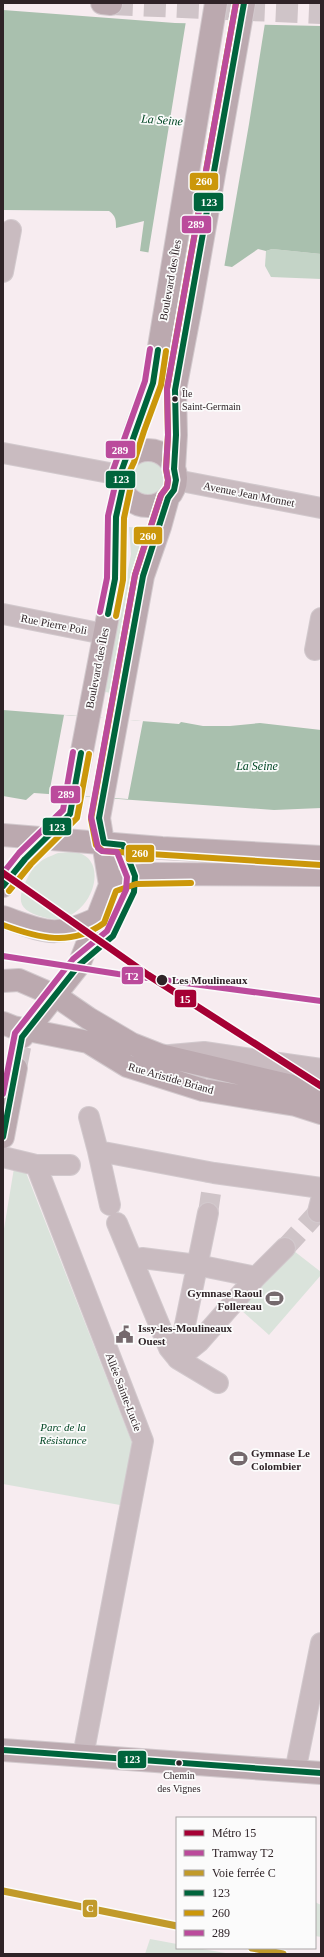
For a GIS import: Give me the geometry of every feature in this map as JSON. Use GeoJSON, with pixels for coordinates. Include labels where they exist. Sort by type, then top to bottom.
{"type":"FeatureCollection","features":[{"type":"Feature","properties":{"kind":"main road","name":"Boulevard des Îles"},"geometry":{"type":"LineString","coordinates":[[3,886],[25,859],[48,838],[70,814],[115,579],[116,517],[123,474],[136,428],[153,383],[215,10]]}},
{"type":"Feature","properties":{"kind":"main road"},"geometry":{"type":"LineString","coordinates":[[25,1033],[56,996],[79,965],[110,885],[99,818],[143,576],[160,527],[173,482],[176,435],[174,390],[194,291],[243,11]]}},
{"type":"Feature","properties":{"kind":"main road"},"geometry":{"type":"LineString","coordinates":[[144,450],[154,451],[162,454],[170,460],[173,482],[159,504],[148,506],[138,504],[128,498],[123,474],[135,453],[144,450]]}},
{"type":"Feature","properties":{"kind":"main road"},"geometry":{"type":"LineString","coordinates":[[3,835],[162,848],[321,857]]}},
{"type":"Feature","properties":{"kind":"main road"},"geometry":{"type":"LineString","coordinates":[[110,885],[135,876],[152,874],[321,875]]}},
{"type":"Feature","properties":{"kind":"main road"},"geometry":{"type":"LineString","coordinates":[[3,917],[50,932],[72,929],[98,918]]}},
{"type":"Feature","properties":{"kind":"main road","name":"Rue Aristide Briand"},"geometry":{"type":"LineString","coordinates":[[3,981],[19,980],[56,996],[88,1018],[132,1044],[160,1055],[292,1086],[321,1095]]}},
{"type":"Feature","properties":{"kind":"main road","name":"Rue Aristide Briand"},"geometry":{"type":"LineString","coordinates":[[3,1023],[25,1033],[88,1042],[127,1066],[203,1090],[296,1105],[321,1113]]}},
{"type":"Feature","properties":{"kind":"main road"},"geometry":{"type":"LineString","coordinates":[[3,1136],[16,1068]]}},
{"type":"Feature","properties":{"kind":"main road"},"geometry":{"type":"LineString","coordinates":[[3,1750],[321,1773]]}},
{"type":"Feature","properties":{"kind":"street"},"geometry":{"type":"LineString","coordinates":[[3,272],[11,230]]}},
{"type":"Feature","properties":{"kind":"street"},"geometry":{"type":"LineString","coordinates":[[3,453],[123,474]]}},
{"type":"Feature","properties":{"kind":"street","name":"Avenue Jean Monnet"},"geometry":{"type":"LineString","coordinates":[[173,482],[321,508]]}},
{"type":"Feature","properties":{"kind":"street","name":"Rue Pierre Poli"},"geometry":{"type":"LineString","coordinates":[[3,614],[104,634]]}},
{"type":"Feature","properties":{"kind":"street"},"geometry":{"type":"LineString","coordinates":[[315,650],[321,618]]}},
{"type":"Feature","properties":{"kind":"street"},"geometry":{"type":"LineString","coordinates":[[160,1055],[204,1052],[321,1069]]}},
{"type":"Feature","properties":{"kind":"street"},"geometry":{"type":"LineString","coordinates":[[89,1118],[114,1214],[126,1246],[140,1267],[169,1348],[178,1359],[218,1383]]}},
{"type":"Feature","properties":{"kind":"street"},"geometry":{"type":"LineString","coordinates":[[98,1151],[214,1173],[321,1188]]}},
{"type":"Feature","properties":{"kind":"street"},"geometry":{"type":"LineString","coordinates":[[3,1157],[36,1165],[70,1165]]}},
{"type":"Feature","properties":{"kind":"street","name":"Allée Sainte-Lucie"},"geometry":{"type":"LineString","coordinates":[[36,1165],[143,1441],[82,1756]]}},
{"type":"Feature","properties":{"kind":"street"},"geometry":{"type":"LineString","coordinates":[[178,1359],[208,1213]]}},
{"type":"Feature","properties":{"kind":"street"},"geometry":{"type":"LineString","coordinates":[[178,1359],[199,1342],[256,1277],[286,1248]]}},
{"type":"Feature","properties":{"kind":"street"},"geometry":{"type":"LineString","coordinates":[[140,1267],[197,1265],[256,1277]]}},
{"type":"Feature","properties":{"kind":"street"},"geometry":{"type":"LineString","coordinates":[[295,1772],[321,1643]]}},
{"type":"Feature","properties":{"kind":"green space"},"geometry":{"type":"Polygon","coordinates":[[[148,460],[158,463],[163,468],[166,478],[163,488],[158,493],[148,496],[138,493],[133,488],[130,478],[133,468],[138,463],[148,460]]]}},
{"type":"Feature","properties":{"kind":"green space"},"geometry":{"type":"Polygon","coordinates":[[[129,527],[148,529],[136,557],[112,693],[105,692],[131,554],[129,527]]]}},
{"type":"Feature","properties":{"kind":"green space"},"geometry":{"type":"Polygon","coordinates":[[[77,852],[89,859],[94,869],[94,881],[90,894],[83,906],[72,914],[59,919],[36,915],[25,909],[21,901],[22,890],[34,867],[48,857],[58,853],[77,852]]]}},
{"type":"Feature","properties":{"kind":"green space","name":"Parc de la Résistance"},"geometry":{"type":"Polygon","coordinates":[[[14,1168],[25,1170],[133,1445],[120,1505],[3,1484],[3,1235],[14,1168]]]}},
{"type":"Feature","properties":{"kind":"green space","name":"Gymnase Raoul Follereau"},"geometry":{"type":"Polygon","coordinates":[[[294,1251],[321,1272],[321,1275],[269,1335],[241,1310],[294,1251]]]}},
{"type":"Feature","properties":{"kind":"green space"},"geometry":{"type":"Polygon","coordinates":[[[316,1902],[321,1905],[321,1937],[316,1936],[316,1902]]]}},
{"type":"Feature","properties":{"kind":"green space"},"geometry":{"type":"Polygon","coordinates":[[[150,1939],[176,1944],[176,1949],[203,1949],[231,1954],[145,1954],[150,1939]]]}},
{"type":"Feature","properties":{"kind":"shaded area"},"geometry":{"type":"Polygon","coordinates":[[[272,249],[321,254],[321,279],[271,277],[265,266],[266,251],[272,249]]]}},
{"type":"Feature","properties":{"kind":"water","name":"La Seine"},"geometry":{"type":"Polygon","coordinates":[[[3,10],[175,23],[321,26],[321,254],[272,249],[266,251],[258,249],[232,267],[140,251],[144,221],[116,228],[115,218],[109,211],[3,210],[3,10]]]}},
{"type":"Feature","properties":{"kind":"water","name":"La Seine"},"geometry":{"type":"Polygon","coordinates":[[[3,710],[179,724],[181,722],[203,726],[230,726],[260,723],[321,730],[321,808],[274,810],[34,793],[26,800],[3,796],[3,710]]]}},
{"type":"Feature","properties":{"kind":"pier"},"geometry":{"type":"Polygon","coordinates":[[[186,21],[265,23],[224,268],[148,255],[186,21]]]}},
{"type":"Feature","properties":{"kind":"pier"},"geometry":{"type":"Polygon","coordinates":[[[64,715],[143,721],[128,799],[49,794],[64,715]]]}},
{"type":"Feature","properties":{"kind":"tunnel"},"geometry":{"type":"LineString","coordinates":[[111,4],[321,13]]}},
{"type":"Feature","properties":{"kind":"tunnel"},"geometry":{"type":"LineString","coordinates":[[16,1068],[22,1037]]}},
{"type":"Feature","properties":{"kind":"tunnel"},"geometry":{"type":"LineString","coordinates":[[208,1213],[214,1173]]}},
{"type":"Feature","properties":{"kind":"tunnel"},"geometry":{"type":"LineString","coordinates":[[285,1248],[318,1212]]}},
{"type":"Feature","properties":{"kind":"metro line","name":"15"},"geometry":{"type":"LineString","coordinates":[[3,873],[148,975],[321,1086]]}},
{"type":"Feature","properties":{"kind":"tram line","name":"T2"},"geometry":{"type":"LineString","coordinates":[[3,956],[118,974],[321,1001]]}},
{"type":"Feature","properties":{"kind":"rail line","name":"C"},"geometry":{"type":"LineString","coordinates":[[3,1891],[176,1926]]}},
{"type":"Feature","properties":{"kind":"rail line","name":"C"},"geometry":{"type":"LineString","coordinates":[[257,1949],[283,1954]]}},
{"type":"Feature","properties":{"kind":"transit line","name":"260"},"geometry":{"type":"LineString","coordinates":[[236,3],[167,389],[167,487],[161,495],[135,575],[91,819],[96,845],[103,851],[321,865]]}},
{"type":"Feature","properties":{"kind":"transit line","name":"289"},"geometry":{"type":"LineString","coordinates":[[3,1094],[15,1033],[73,959],[107,931],[126,890],[127,877],[117,852],[102,851],[98,848],[91,817],[135,575],[161,495],[167,487],[167,389],[236,3]]}},
{"type":"Feature","properties":{"kind":"transit line","name":"123"},"geometry":{"type":"LineString","coordinates":[[3,1137],[22,1037],[79,965],[113,936],[134,892],[135,876],[123,845],[104,843],[99,818],[143,576],[168,498],[174,490],[176,480],[174,469],[176,435],[175,390],[244,3]]}},
{"type":"Feature","properties":{"kind":"transit line","name":"289"},"geometry":{"type":"LineString","coordinates":[[100,612],[107,578],[108,516],[114,490],[112,473],[145,381],[150,349]]}},
{"type":"Feature","properties":{"kind":"transit line","name":"123"},"geometry":{"type":"LineString","coordinates":[[108,614],[115,579],[116,517],[122,490],[120,475],[153,383],[158,350]]}},
{"type":"Feature","properties":{"kind":"transit line","name":"260"},"geometry":{"type":"LineString","coordinates":[[116,616],[123,580],[124,518],[130,490],[128,475],[161,385],[166,351]]}},
{"type":"Feature","properties":{"kind":"transit line","name":"289"},"geometry":{"type":"LineString","coordinates":[[3,873],[19,853],[63,810],[73,752]]}},
{"type":"Feature","properties":{"kind":"transit line","name":"123"},"geometry":{"type":"LineString","coordinates":[[3,886],[25,859],[70,814],[81,753]]}},
{"type":"Feature","properties":{"kind":"transit line","name":"260"},"geometry":{"type":"LineString","coordinates":[[9,891],[31,864],[77,818],[89,754]]}},
{"type":"Feature","properties":{"kind":"transit line","name":"260"},"geometry":{"type":"LineString","coordinates":[[3,925],[29,934],[54,938],[67,938],[92,931],[104,923],[116,891],[136,884],[191,883]]}},
{"type":"Feature","properties":{"kind":"transit line","name":"123"},"geometry":{"type":"LineString","coordinates":[[3,1750],[321,1773]]}},
{"type":"Feature","properties":{"kind":"place","name":"Île Saint-Germain"},"geometry":{"type":"Point","coordinates":[175,399]}},
{"type":"Feature","properties":{"kind":"place","name":"Les Moulineaux"},"geometry":{"type":"Point","coordinates":[162,980]}},
{"type":"Feature","properties":{"kind":"place","name":"Gymnase Raoul Follereau"},"geometry":{"type":"Point","coordinates":[275,1299]}},
{"type":"Feature","properties":{"kind":"place","name":"Issy-les-Moulineaux Ouest"},"geometry":{"type":"Point","coordinates":[125,1334]}},
{"type":"Feature","properties":{"kind":"place","name":"Gymnase Le Colombier"},"geometry":{"type":"Point","coordinates":[238,1459]}},
{"type":"Feature","properties":{"kind":"place","name":"Chemin des Vignes"},"geometry":{"type":"Point","coordinates":[179,1763]}}]}
